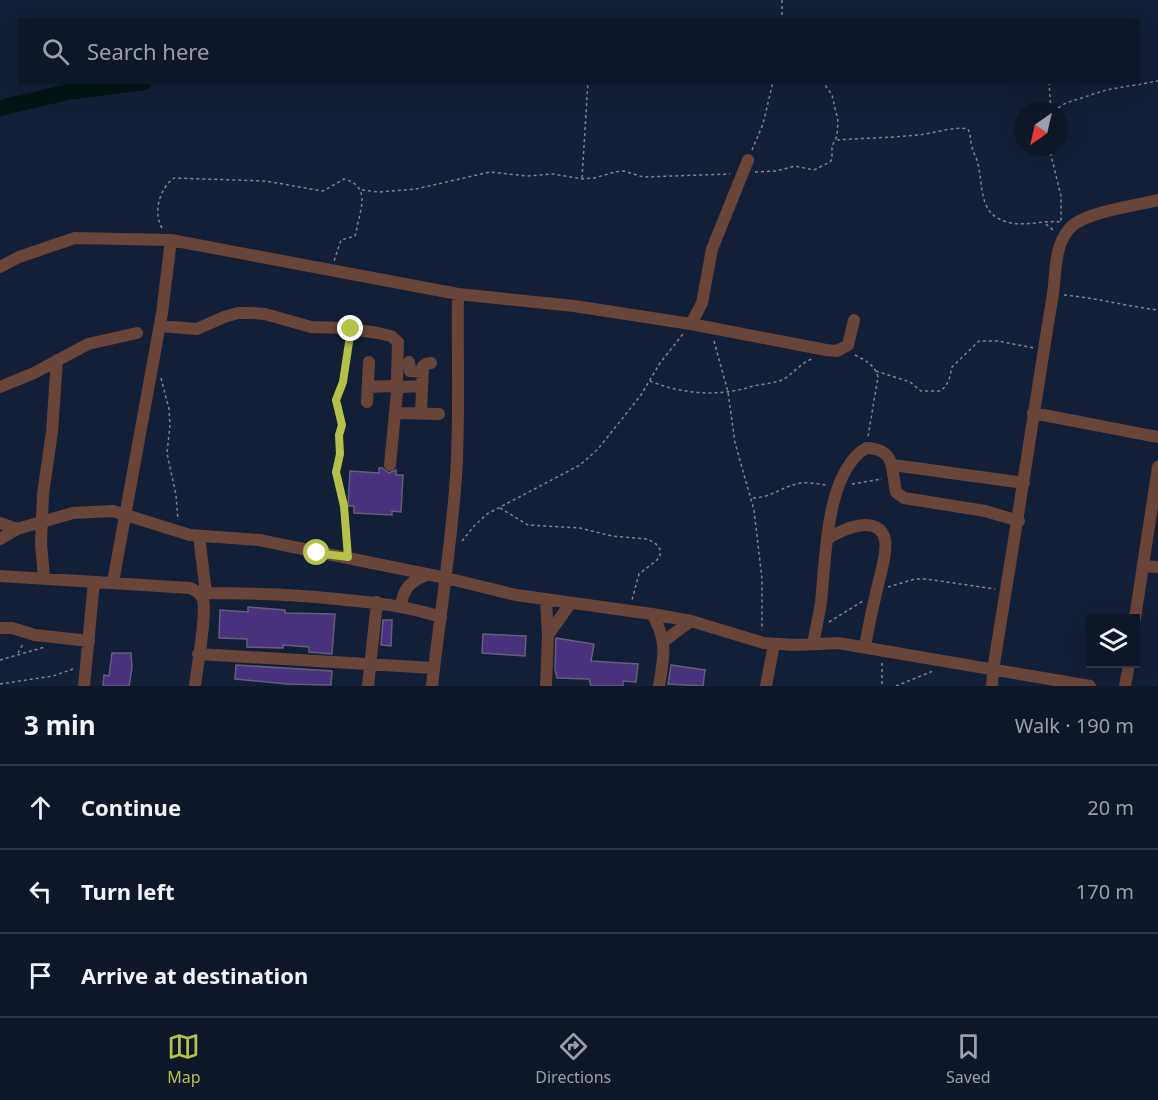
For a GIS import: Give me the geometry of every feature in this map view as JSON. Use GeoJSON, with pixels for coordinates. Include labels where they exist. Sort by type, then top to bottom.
{"type":"FeatureCollection","features":[{"type":"Feature","properties":{"kind":"street"},"geometry":{"type":"LineString","coordinates":[[691,324],[702,303],[712,249],[748,159]]}},
{"type":"Feature","properties":{"kind":"street"},"geometry":{"type":"LineString","coordinates":[[992,686],[1053,294],[1057,252],[1064,226],[1088,216],[1158,200]]}},
{"type":"Feature","properties":{"kind":"street"},"geometry":{"type":"LineString","coordinates":[[0,267],[19,257],[75,238],[171,240],[458,294],[553,303],[691,324],[826,350],[837,351],[848,345],[854,320]]}},
{"type":"Feature","properties":{"kind":"street"},"geometry":{"type":"LineString","coordinates":[[113,582],[160,326],[171,240]]}},
{"type":"Feature","properties":{"kind":"street"},"geometry":{"type":"LineString","coordinates":[[432,686],[456,475],[458,294]]}},
{"type":"Feature","properties":{"kind":"street"},"geometry":{"type":"LineString","coordinates":[[160,326],[197,329],[238,313],[252,313],[265,314],[311,327],[351,329],[395,338],[398,350],[396,413],[390,465]]}},
{"type":"Feature","properties":{"kind":"street"},"geometry":{"type":"LineString","coordinates":[[0,387],[34,373],[88,344],[137,333]]}},
{"type":"Feature","properties":{"kind":"street"},"geometry":{"type":"LineString","coordinates":[[44,578],[41,522],[52,432],[57,360]]}},
{"type":"Feature","properties":{"kind":"street"},"geometry":{"type":"LineString","coordinates":[[367,402],[369,362]]}},
{"type":"Feature","properties":{"kind":"street"},"geometry":{"type":"LineString","coordinates":[[409,362],[410,371],[427,368],[422,386],[421,414]]}},
{"type":"Feature","properties":{"kind":"street"},"geometry":{"type":"LineString","coordinates":[[368,387],[422,386]]}},
{"type":"Feature","properties":{"kind":"street"},"geometry":{"type":"LineString","coordinates":[[396,413],[439,414]]}},
{"type":"Feature","properties":{"kind":"street"},"geometry":{"type":"LineString","coordinates":[[1033,413],[1158,437]]}},
{"type":"Feature","properties":{"kind":"street"},"geometry":{"type":"LineString","coordinates":[[814,637],[821,606],[831,514],[840,485],[854,458],[866,448],[884,452],[890,458],[896,492],[904,498],[985,511],[1018,521]]}},
{"type":"Feature","properties":{"kind":"street"},"geometry":{"type":"LineString","coordinates":[[1136,614],[1158,467]]}},
{"type":"Feature","properties":{"kind":"street"},"geometry":{"type":"LineString","coordinates":[[892,471],[1024,483]]}},
{"type":"Feature","properties":{"kind":"street"},"geometry":{"type":"LineString","coordinates":[[0,539],[17,529],[73,513],[113,511],[194,535],[259,540],[446,578],[516,596],[692,621],[769,644],[814,637],[1090,686]]}},
{"type":"Feature","properties":{"kind":"street"},"geometry":{"type":"LineString","coordinates":[[0,522],[17,529]]}},
{"type":"Feature","properties":{"kind":"street"},"geometry":{"type":"LineString","coordinates":[[829,538],[859,525],[870,526],[880,531],[885,539],[885,555],[865,646]]}},
{"type":"Feature","properties":{"kind":"street"},"geometry":{"type":"LineString","coordinates":[[194,535],[204,602],[195,686]]}},
{"type":"Feature","properties":{"kind":"street"},"geometry":{"type":"LineString","coordinates":[[1143,566],[1158,567]]}},
{"type":"Feature","properties":{"kind":"street"},"geometry":{"type":"LineString","coordinates":[[401,606],[406,587],[413,580],[427,574]]}},
{"type":"Feature","properties":{"kind":"street"},"geometry":{"type":"LineString","coordinates":[[0,576],[190,588],[203,593],[299,595],[377,602],[441,617]]}},
{"type":"Feature","properties":{"kind":"street"},"geometry":{"type":"LineString","coordinates":[[84,686],[94,582]]}},
{"type":"Feature","properties":{"kind":"street"},"geometry":{"type":"LineString","coordinates":[[546,600],[548,635],[546,686]]}},
{"type":"Feature","properties":{"kind":"street"},"geometry":{"type":"LineString","coordinates":[[369,686],[377,602]]}},
{"type":"Feature","properties":{"kind":"street"},"geometry":{"type":"LineString","coordinates":[[548,635],[570,604]]}},
{"type":"Feature","properties":{"kind":"street"},"geometry":{"type":"LineString","coordinates":[[652,614],[660,628],[663,640],[664,656],[659,686]]}},
{"type":"Feature","properties":{"kind":"street"},"geometry":{"type":"LineString","coordinates":[[663,640],[692,621]]}},
{"type":"Feature","properties":{"kind":"street"},"geometry":{"type":"LineString","coordinates":[[0,628],[12,628],[61,639],[89,641]]}},
{"type":"Feature","properties":{"kind":"street"},"geometry":{"type":"LineString","coordinates":[[766,686],[769,644]]}},
{"type":"Feature","properties":{"kind":"street"},"geometry":{"type":"LineString","coordinates":[[198,654],[434,668]]}},
{"type":"Feature","properties":{"kind":"street"},"geometry":{"type":"LineString","coordinates":[[1125,686],[1128,668]]}},
{"type":"Feature","properties":{"kind":"path"},"geometry":{"type":"LineString","coordinates":[[782,0],[782,18]]}},
{"type":"Feature","properties":{"kind":"path"},"geometry":{"type":"LineString","coordinates":[[1068,102],[1106,90],[1158,81]]}},
{"type":"Feature","properties":{"kind":"path"},"geometry":{"type":"LineString","coordinates":[[582,178],[588,84]]}},
{"type":"Feature","properties":{"kind":"path"},"geometry":{"type":"LineString","coordinates":[[748,159],[763,124],[773,84]]}},
{"type":"Feature","properties":{"kind":"path"},"geometry":{"type":"LineString","coordinates":[[171,240],[159,223],[157,210],[167,185],[174,178],[265,181],[323,191],[344,179],[351,181],[362,190],[379,192],[416,189],[490,172],[527,176],[553,174],[594,178],[624,171],[643,177],[741,174],[776,171],[795,166],[814,170],[832,159],[832,146],[838,130],[836,109],[825,84]]}},
{"type":"Feature","properties":{"kind":"path"},"geometry":{"type":"LineString","coordinates":[[1050,84],[1051,102]]}},
{"type":"Feature","properties":{"kind":"path"},"geometry":{"type":"LineString","coordinates":[[835,140],[920,135],[958,128],[968,129],[978,163],[987,209],[992,215],[1008,222],[1064,226],[1051,156]]}},
{"type":"Feature","properties":{"kind":"path"},"geometry":{"type":"LineString","coordinates":[[329,269],[340,240],[355,236],[363,197],[362,190]]}},
{"type":"Feature","properties":{"kind":"path"},"geometry":{"type":"LineString","coordinates":[[1045,223],[1061,241]]}},
{"type":"Feature","properties":{"kind":"path"},"geometry":{"type":"LineString","coordinates":[[1053,294],[1093,298],[1136,308],[1158,310]]}},
{"type":"Feature","properties":{"kind":"path"},"geometry":{"type":"LineString","coordinates":[[460,543],[480,519],[580,465],[598,449],[691,324]]}},
{"type":"Feature","properties":{"kind":"path"},"geometry":{"type":"LineString","coordinates":[[710,328],[729,392],[735,443],[752,498],[759,536],[762,579],[761,625],[769,644]]}},
{"type":"Feature","properties":{"kind":"path"},"geometry":{"type":"LineString","coordinates":[[348,557],[344,506],[336,472],[342,425],[336,400],[343,382],[351,329]]}},
{"type":"Feature","properties":{"kind":"path"},"geometry":{"type":"LineString","coordinates":[[855,354],[866,360],[876,371],[910,382],[921,391],[933,392],[945,387],[950,380],[952,367],[979,341],[998,341],[1044,351]]}},
{"type":"Feature","properties":{"kind":"path"},"geometry":{"type":"LineString","coordinates":[[649,381],[681,391],[729,392],[784,379],[804,362],[826,350]]}},
{"type":"Feature","properties":{"kind":"path"},"geometry":{"type":"LineString","coordinates":[[152,367],[162,381],[169,409],[167,453],[176,495],[176,514],[180,525],[194,535]]}},
{"type":"Feature","properties":{"kind":"path"},"geometry":{"type":"LineString","coordinates":[[866,448],[878,384],[876,371]]}},
{"type":"Feature","properties":{"kind":"path"},"geometry":{"type":"LineString","coordinates":[[752,498],[771,496],[802,483],[840,485],[892,471]]}},
{"type":"Feature","properties":{"kind":"path"},"geometry":{"type":"LineString","coordinates":[[499,508],[528,525],[580,528],[612,536],[648,539],[656,544],[660,549],[660,555],[639,574],[629,611]]}},
{"type":"Feature","properties":{"kind":"path"},"geometry":{"type":"LineString","coordinates":[[814,637],[876,593],[891,586],[919,579],[970,584],[1006,592]]}},
{"type":"Feature","properties":{"kind":"path"},"geometry":{"type":"LineString","coordinates":[[18,654],[27,633]]}},
{"type":"Feature","properties":{"kind":"path"},"geometry":{"type":"LineString","coordinates":[[0,660],[41,649],[61,639]]}},
{"type":"Feature","properties":{"kind":"path"},"geometry":{"type":"LineString","coordinates":[[880,649],[882,686]]}},
{"type":"Feature","properties":{"kind":"path"},"geometry":{"type":"LineString","coordinates":[[0,684],[53,676],[86,667]]}},
{"type":"Feature","properties":{"kind":"path"},"geometry":{"type":"LineString","coordinates":[[896,686],[936,670]]}},
{"type":"Feature","properties":{"kind":"building"},"geometry":{"type":"Polygon","coordinates":[[[379,468],[389,473],[396,470],[396,475],[403,475],[401,512],[392,511],[392,515],[354,513],[354,506],[348,506],[350,471],[379,473],[379,468]]]}},
{"type":"Feature","properties":{"kind":"building"},"geometry":{"type":"Polygon","coordinates":[[[248,607],[285,610],[285,613],[335,614],[332,654],[309,652],[309,647],[283,645],[283,648],[247,647],[247,639],[219,638],[220,610],[248,612],[248,607]]]}},
{"type":"Feature","properties":{"kind":"building"},"geometry":{"type":"Polygon","coordinates":[[[383,620],[392,620],[391,646],[381,645],[383,620]]]}},
{"type":"Feature","properties":{"kind":"building"},"geometry":{"type":"Polygon","coordinates":[[[483,634],[526,636],[525,656],[482,653],[483,634]]]}},
{"type":"Feature","properties":{"kind":"building"},"geometry":{"type":"Polygon","coordinates":[[[556,638],[594,644],[591,661],[638,664],[636,682],[623,681],[623,686],[591,686],[589,679],[557,678],[556,638]]]}},
{"type":"Feature","properties":{"kind":"building"},"geometry":{"type":"Polygon","coordinates":[[[112,653],[131,653],[132,668],[129,686],[103,686],[104,675],[109,676],[112,653]]]}},
{"type":"Feature","properties":{"kind":"building"},"geometry":{"type":"Polygon","coordinates":[[[236,665],[332,671],[331,685],[235,679],[236,665]]]}},
{"type":"Feature","properties":{"kind":"building"},"geometry":{"type":"Polygon","coordinates":[[[671,665],[705,670],[703,686],[668,684],[671,665]]]}},
{"type":"Feature","properties":{"kind":"waterway"},"geometry":{"type":"LineString","coordinates":[[0,108],[68,92],[129,84]]}},
{"type":"Feature","properties":{"kind":"route"},"geometry":{"type":"LineString","coordinates":[[317,553],[348,557],[342,491],[336,472],[342,425],[336,400],[343,382],[351,329]]}}]}
